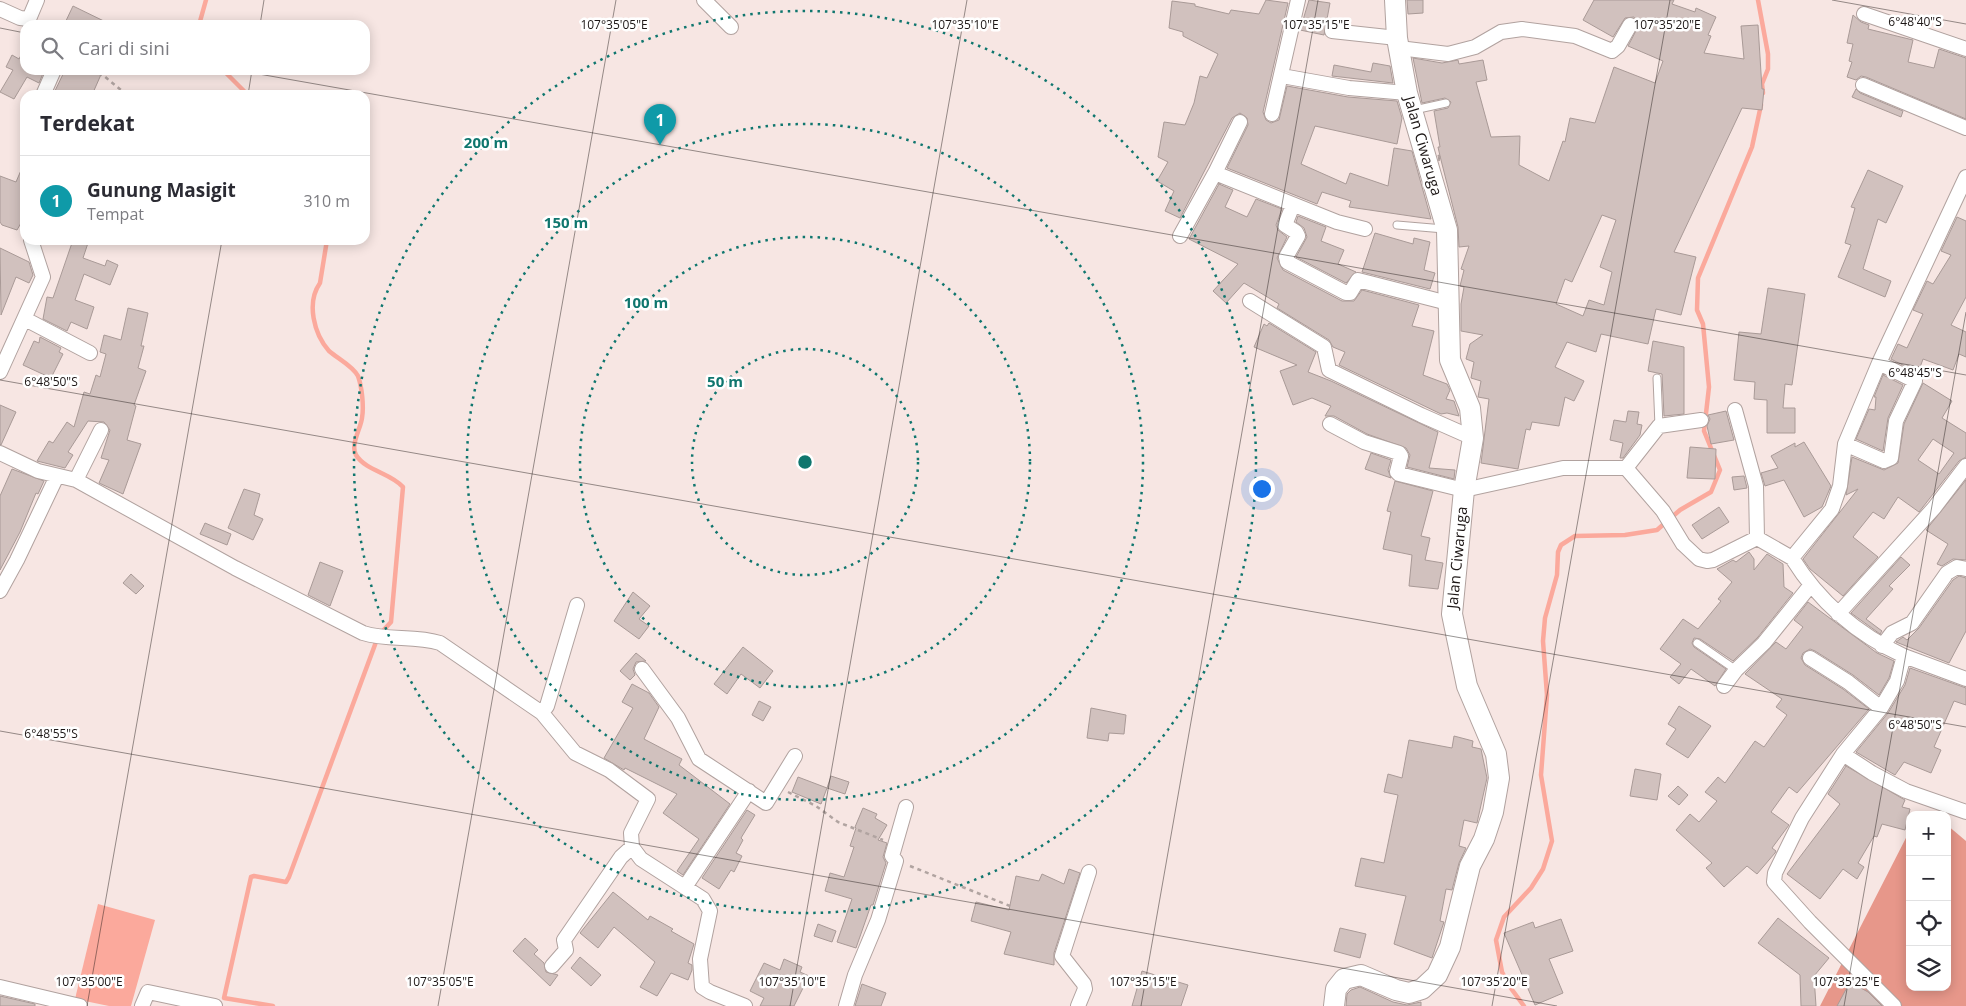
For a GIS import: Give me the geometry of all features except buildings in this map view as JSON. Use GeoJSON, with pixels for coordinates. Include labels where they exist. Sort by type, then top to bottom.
{"type":"FeatureCollection","features":[{"type":"Feature","properties":{"kind":"street"},"geometry":{"type":"LineString","coordinates":[[31,20],[37,0]]}},
{"type":"Feature","properties":{"kind":"street"},"geometry":{"type":"LineString","coordinates":[[704,0],[731,27]]}},
{"type":"Feature","properties":{"kind":"street"},"geometry":{"type":"LineString","coordinates":[[1272,114],[1282,76],[1280,72],[1298,0]]}},
{"type":"Feature","properties":{"kind":"street","name":"Jalan Ciwaruga"},"geometry":{"type":"LineString","coordinates":[[1334,1006],[1336,989],[1344,979],[1362,975],[1396,990],[1409,993],[1422,989],[1437,975],[1450,947],[1470,866],[1484,839],[1493,812],[1499,778],[1496,754],[1467,686],[1452,614],[1464,490],[1473,438],[1470,408],[1450,360],[1447,230],[1410,101],[1398,43],[1395,0]]}},
{"type":"Feature","properties":{"kind":"street"},"geometry":{"type":"LineString","coordinates":[[0,9],[25,20]]}},
{"type":"Feature","properties":{"kind":"street"},"geometry":{"type":"LineString","coordinates":[[1864,14],[1966,49]]}},
{"type":"Feature","properties":{"kind":"street"},"geometry":{"type":"LineString","coordinates":[[1332,31],[1398,43],[1435,54],[1462,52],[1501,32],[1522,28],[1575,36],[1612,51],[1618,46],[1630,25]]}},
{"type":"Feature","properties":{"kind":"street"},"geometry":{"type":"LineString","coordinates":[[44,90],[52,75]]}},
{"type":"Feature","properties":{"kind":"street"},"geometry":{"type":"LineString","coordinates":[[1282,76],[1410,101]]}},
{"type":"Feature","properties":{"kind":"street"},"geometry":{"type":"LineString","coordinates":[[1863,85],[1966,128]]}},
{"type":"Feature","properties":{"kind":"street"},"geometry":{"type":"LineString","coordinates":[[1180,236],[1215,173],[1240,122]]}},
{"type":"Feature","properties":{"kind":"street"},"geometry":{"type":"LineString","coordinates":[[1215,173],[1337,222],[1365,229]]}},
{"type":"Feature","properties":{"kind":"street"},"geometry":{"type":"LineString","coordinates":[[1792,558],[1832,509],[1840,486],[1844,444],[1879,363],[1966,177]]}},
{"type":"Feature","properties":{"kind":"street"},"geometry":{"type":"LineString","coordinates":[[1293,205],[1285,225],[1296,232],[1298,236],[1286,257],[1287,262],[1346,293],[1350,293],[1358,280],[1448,303]]}},
{"type":"Feature","properties":{"kind":"street"},"geometry":{"type":"LineString","coordinates":[[0,372],[44,277],[33,245]]}},
{"type":"Feature","properties":{"kind":"street"},"geometry":{"type":"LineString","coordinates":[[1250,301],[1324,347],[1329,370],[1473,438]]}},
{"type":"Feature","properties":{"kind":"street"},"geometry":{"type":"LineString","coordinates":[[25,319],[90,353]]}},
{"type":"Feature","properties":{"kind":"street"},"geometry":{"type":"LineString","coordinates":[[1844,444],[1884,461],[1892,458],[1896,420],[1915,381],[1879,363]]}},
{"type":"Feature","properties":{"kind":"street"},"geometry":{"type":"LineString","coordinates":[[1736,410],[1756,486],[1758,538]]}},
{"type":"Feature","properties":{"kind":"street"},"geometry":{"type":"LineString","coordinates":[[1626,468],[1659,426],[1701,420]]}},
{"type":"Feature","properties":{"kind":"street"},"geometry":{"type":"LineString","coordinates":[[1330,424],[1364,442],[1400,453],[1397,472],[1399,474],[1464,490],[1563,468],[1626,468]]}},
{"type":"Feature","properties":{"kind":"street"},"geometry":{"type":"LineString","coordinates":[[76,480],[101,430]]}},
{"type":"Feature","properties":{"kind":"street"},"geometry":{"type":"LineString","coordinates":[[0,453],[38,471],[76,480],[235,568],[363,632],[379,638],[429,639],[440,642],[542,714],[576,753],[609,770],[648,799],[632,833],[632,847],[641,859],[703,899],[710,911],[700,959],[702,987],[745,1006]]}},
{"type":"Feature","properties":{"kind":"street"},"geometry":{"type":"LineString","coordinates":[[1838,614],[1934,508],[1966,466]]}},
{"type":"Feature","properties":{"kind":"street"},"geometry":{"type":"LineString","coordinates":[[1626,468],[1662,511],[1683,544],[1699,559],[1713,560],[1758,538]]}},
{"type":"Feature","properties":{"kind":"street"},"geometry":{"type":"LineString","coordinates":[[0,591],[57,476]]}},
{"type":"Feature","properties":{"kind":"street"},"geometry":{"type":"LineString","coordinates":[[1758,538],[1792,558],[1810,586],[1838,614],[1882,646],[1966,679]]}},
{"type":"Feature","properties":{"kind":"street"},"geometry":{"type":"LineString","coordinates":[[1882,646],[1892,633],[1912,623],[1947,573],[1957,567],[1966,569]]}},
{"type":"Feature","properties":{"kind":"street"},"geometry":{"type":"LineString","coordinates":[[1724,686],[1736,670],[1764,643],[1810,586]]}},
{"type":"Feature","properties":{"kind":"street"},"geometry":{"type":"LineString","coordinates":[[542,714],[578,605]]}},
{"type":"Feature","properties":{"kind":"street"},"geometry":{"type":"LineString","coordinates":[[1894,1006],[1810,922],[1774,882],[1775,873],[1802,818],[1843,754],[1881,708],[1897,681],[1904,656]]}},
{"type":"Feature","properties":{"kind":"street"},"geometry":{"type":"LineString","coordinates":[[1810,658],[1848,682],[1881,708]]}},
{"type":"Feature","properties":{"kind":"street"},"geometry":{"type":"LineString","coordinates":[[642,669],[678,718],[699,759],[766,803],[796,756]]}},
{"type":"Feature","properties":{"kind":"street"},"geometry":{"type":"LineString","coordinates":[[1843,754],[1872,773],[1906,791],[1966,812]]}},
{"type":"Feature","properties":{"kind":"street"},"geometry":{"type":"LineString","coordinates":[[685,887],[749,791]]}},
{"type":"Feature","properties":{"kind":"street"},"geometry":{"type":"LineString","coordinates":[[846,1006],[855,975],[878,920],[896,861],[892,856],[906,808]]}},
{"type":"Feature","properties":{"kind":"street"},"geometry":{"type":"LineString","coordinates":[[552,966],[566,950],[564,940],[621,857],[632,847]]}},
{"type":"Feature","properties":{"kind":"street"},"geometry":{"type":"LineString","coordinates":[[1078,1006],[1085,988],[1084,984],[1062,956],[1090,872]]}},
{"type":"Feature","properties":{"kind":"street"},"geometry":{"type":"LineString","coordinates":[[0,987],[80,1006]]}},
{"type":"Feature","properties":{"kind":"street"},"geometry":{"type":"LineString","coordinates":[[142,1006],[148,992],[215,1006]]}},
{"type":"Feature","properties":{"kind":"lane"},"geometry":{"type":"LineString","coordinates":[[1410,101],[1446,103]]}},
{"type":"Feature","properties":{"kind":"lane"},"geometry":{"type":"LineString","coordinates":[[1397,225],[1447,230]]}},
{"type":"Feature","properties":{"kind":"lane"},"geometry":{"type":"LineString","coordinates":[[1657,378],[1659,426]]}},
{"type":"Feature","properties":{"kind":"lane"},"geometry":{"type":"LineString","coordinates":[[1697,643],[1736,670]]}},
{"type":"Feature","properties":{"kind":"path"},"geometry":{"type":"LineString","coordinates":[[102,75],[121,90]]}},
{"type":"Feature","properties":{"kind":"path"},"geometry":{"type":"LineString","coordinates":[[777,787],[816,806],[838,822],[896,845]]}},
{"type":"Feature","properties":{"kind":"path"},"geometry":{"type":"LineString","coordinates":[[896,861],[1010,906]]}},
{"type":"Feature","properties":{"kind":"shaded area"},"geometry":{"type":"Polygon","coordinates":[[[1951,828],[1966,841],[1966,1006],[1820,1006],[1906,838],[1906,991],[1951,991],[1951,828]]]}},
{"type":"Feature","properties":{"kind":"shaded area"},"geometry":{"type":"Polygon","coordinates":[[[98,904],[155,920],[131,1006],[109,1006],[75,999],[98,904]]]}},
{"type":"Feature","properties":{"kind":"waterway"},"geometry":{"type":"LineString","coordinates":[[200,20],[206,0]]}},
{"type":"Feature","properties":{"kind":"waterway"},"geometry":{"type":"LineString","coordinates":[[1758,0],[1768,54],[1768,69],[1762,84],[1763,93]]}},
{"type":"Feature","properties":{"kind":"waterway"},"geometry":{"type":"LineString","coordinates":[[228,75],[243,90]]}},
{"type":"Feature","properties":{"kind":"waterway"},"geometry":{"type":"LineString","coordinates":[[1524,1006],[1502,972],[1496,940],[1504,917],[1531,888],[1543,869],[1552,841],[1541,775],[1547,695],[1543,641],[1545,618],[1557,575],[1558,552],[1561,545],[1575,536],[1625,535],[1657,530],[1680,510],[1711,492],[1720,470],[1704,431],[1709,387],[1703,324],[1697,310],[1698,278],[1752,147],[1761,105]]}},
{"type":"Feature","properties":{"kind":"waterway"},"geometry":{"type":"LineString","coordinates":[[326,245],[320,283],[313,300],[314,318],[319,336],[329,351],[356,372],[358,376],[362,391],[363,408],[354,451],[366,465],[392,478],[403,487],[391,622],[380,634]]}},
{"type":"Feature","properties":{"kind":"waterway"},"geometry":{"type":"LineString","coordinates":[[273,1006],[224,998],[251,877],[286,882],[289,877],[376,642]]}},
{"type":"Feature","properties":{"kind":"place","name":"Gunung Masigit"},"geometry":{"type":"Point","coordinates":[660,145]}}]}
